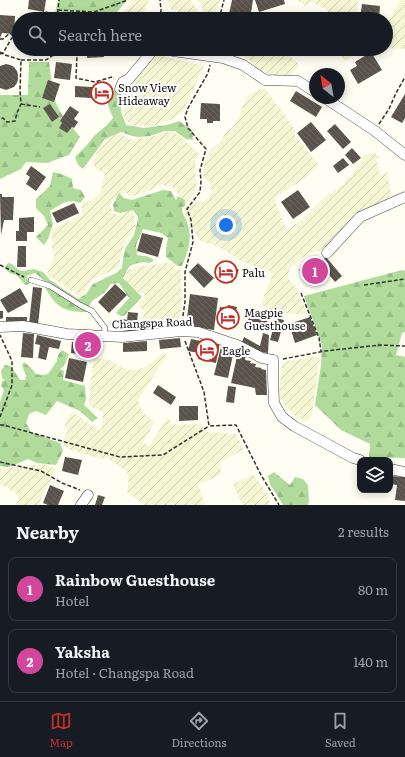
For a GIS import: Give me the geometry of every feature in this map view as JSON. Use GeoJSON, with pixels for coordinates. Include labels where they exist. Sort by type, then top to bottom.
{"type":"FeatureCollection","features":[{"type":"Feature","properties":{"kind":"street"},"geometry":{"type":"LineString","coordinates":[[122,85],[148,56]]}},
{"type":"Feature","properties":{"kind":"street"},"geometry":{"type":"LineString","coordinates":[[206,56],[223,58],[243,65],[264,80],[298,81],[309,88]]}},
{"type":"Feature","properties":{"kind":"street"},"geometry":{"type":"LineString","coordinates":[[334,104],[375,131],[405,155]]}},
{"type":"Feature","properties":{"kind":"street"},"geometry":{"type":"LineString","coordinates":[[327,253],[360,217],[405,197]]}},
{"type":"Feature","properties":{"kind":"street","name":"Changspa Road"},"geometry":{"type":"LineString","coordinates":[[0,327],[23,326],[67,334],[122,337],[181,331],[198,332],[237,345],[262,358],[273,360]]}},
{"type":"Feature","properties":{"kind":"street"},"geometry":{"type":"LineString","coordinates":[[273,360],[274,402],[282,417],[294,426],[357,459]]}},
{"type":"Feature","properties":{"kind":"street"},"geometry":{"type":"LineString","coordinates":[[393,470],[405,472]]}},
{"type":"Feature","properties":{"kind":"street"},"geometry":{"type":"LineString","coordinates":[[81,505],[88,495]]}},
{"type":"Feature","properties":{"kind":"lane"},"geometry":{"type":"LineString","coordinates":[[31,280],[50,286],[92,311],[105,328],[104,336]]}},
{"type":"Feature","properties":{"kind":"path"},"geometry":{"type":"LineString","coordinates":[[59,0],[58,10],[94,12],[128,0]]}},
{"type":"Feature","properties":{"kind":"path"},"geometry":{"type":"LineString","coordinates":[[160,0],[161,12]]}},
{"type":"Feature","properties":{"kind":"path"},"geometry":{"type":"LineString","coordinates":[[221,12],[224,0]]}},
{"type":"Feature","properties":{"kind":"path"},"geometry":{"type":"LineString","coordinates":[[0,39],[3,39],[10,33],[12,35]]}},
{"type":"Feature","properties":{"kind":"path"},"geometry":{"type":"LineString","coordinates":[[3,53],[12,38]]}},
{"type":"Feature","properties":{"kind":"path"},"geometry":{"type":"LineString","coordinates":[[0,53],[21,60],[46,60],[52,56]]}},
{"type":"Feature","properties":{"kind":"path"},"geometry":{"type":"LineString","coordinates":[[77,56],[76,78],[95,82],[112,78],[122,85]]}},
{"type":"Feature","properties":{"kind":"path"},"geometry":{"type":"LineString","coordinates":[[210,426],[204,392],[181,331],[185,302],[185,272],[193,242],[191,220],[186,209],[200,192],[200,170],[206,150],[188,128],[185,117],[188,108],[208,73],[212,57]]}},
{"type":"Feature","properties":{"kind":"path"},"geometry":{"type":"LineString","coordinates":[[0,119],[4,118],[7,122],[16,121],[17,114],[22,104],[20,91],[21,60]]}},
{"type":"Feature","properties":{"kind":"path"},"geometry":{"type":"LineString","coordinates":[[375,131],[405,77]]}},
{"type":"Feature","properties":{"kind":"path"},"geometry":{"type":"LineString","coordinates":[[22,104],[40,107]]}},
{"type":"Feature","properties":{"kind":"path"},"geometry":{"type":"LineString","coordinates":[[0,265],[31,280]]}},
{"type":"Feature","properties":{"kind":"path"},"geometry":{"type":"LineString","coordinates":[[364,285],[405,279]]}},
{"type":"Feature","properties":{"kind":"path"},"geometry":{"type":"LineString","coordinates":[[302,293],[319,338],[321,352]]}},
{"type":"Feature","properties":{"kind":"path"},"geometry":{"type":"LineString","coordinates":[[0,335],[12,362],[12,384],[0,417]]}},
{"type":"Feature","properties":{"kind":"path"},"geometry":{"type":"LineString","coordinates":[[273,360],[321,352],[380,345],[405,346]]}},
{"type":"Feature","properties":{"kind":"path"},"geometry":{"type":"LineString","coordinates":[[0,425],[120,456],[163,455],[210,426],[236,425],[261,475],[279,505]]}},
{"type":"Feature","properties":{"kind":"path"},"geometry":{"type":"LineString","coordinates":[[0,462],[42,471],[88,495]]}},
{"type":"Feature","properties":{"kind":"green space"},"geometry":{"type":"Polygon","coordinates":[[[58,0],[127,0],[117,12],[55,12],[58,0]]]}},
{"type":"Feature","properties":{"kind":"green space"},"geometry":{"type":"Polygon","coordinates":[[[132,0],[149,0],[143,12],[124,12],[132,0]]]}},
{"type":"Feature","properties":{"kind":"green space"},"geometry":{"type":"Polygon","coordinates":[[[169,0],[191,0],[197,12],[178,12],[178,10],[172,10],[168,3],[169,0]]]}},
{"type":"Feature","properties":{"kind":"green space"},"geometry":{"type":"Polygon","coordinates":[[[199,0],[220,0],[217,12],[203,12],[199,0]]]}},
{"type":"Feature","properties":{"kind":"green space"},"geometry":{"type":"Polygon","coordinates":[[[298,0],[358,0],[357,12],[328,12],[310,1],[305,6],[298,0]]]}},
{"type":"Feature","properties":{"kind":"green space"},"geometry":{"type":"Polygon","coordinates":[[[401,0],[405,0],[405,49],[393,48],[393,13],[401,0]]]}},
{"type":"Feature","properties":{"kind":"green space"},"geometry":{"type":"Polygon","coordinates":[[[156,56],[204,66],[183,112],[170,120],[152,126],[132,125],[124,118],[124,94],[156,56]]]}},
{"type":"Feature","properties":{"kind":"green space"},"geometry":{"type":"Polygon","coordinates":[[[245,56],[289,56],[298,63],[298,68],[290,75],[270,76],[260,70],[245,56]]]}},
{"type":"Feature","properties":{"kind":"green space"},"geometry":{"type":"Polygon","coordinates":[[[341,56],[353,56],[345,61],[341,56]]]}},
{"type":"Feature","properties":{"kind":"green space"},"geometry":{"type":"Polygon","coordinates":[[[29,62],[49,62],[54,99],[61,113],[80,137],[69,155],[47,163],[26,162],[21,169],[0,179],[0,95],[28,95],[29,62]]]}},
{"type":"Feature","properties":{"kind":"green space"},"geometry":{"type":"Polygon","coordinates":[[[264,88],[295,130],[295,136],[318,164],[307,177],[274,198],[286,229],[298,223],[326,196],[337,190],[353,173],[365,155],[374,153],[381,157],[376,160],[380,174],[387,172],[392,199],[353,217],[322,250],[313,252],[302,258],[290,268],[288,278],[296,287],[307,314],[277,313],[261,305],[273,273],[243,262],[218,246],[202,242],[184,213],[185,207],[206,200],[212,193],[210,183],[204,176],[203,170],[205,160],[210,150],[220,142],[227,131],[232,129],[240,116],[241,110],[248,96],[251,93],[264,88]]]}},
{"type":"Feature","properties":{"kind":"green space"},"geometry":{"type":"Polygon","coordinates":[[[115,90],[120,92],[121,112],[126,125],[144,128],[167,125],[179,121],[192,130],[193,140],[186,139],[175,131],[165,131],[150,136],[139,137],[121,132],[105,139],[83,169],[78,165],[75,157],[113,118],[108,105],[108,97],[115,90]]]}},
{"type":"Feature","properties":{"kind":"green space"},"geometry":{"type":"Polygon","coordinates":[[[171,131],[179,135],[199,154],[196,159],[195,170],[197,188],[188,202],[185,202],[171,186],[159,185],[148,191],[130,197],[127,193],[117,195],[110,206],[112,213],[122,216],[129,209],[134,215],[136,230],[126,239],[118,268],[91,280],[81,297],[47,274],[55,253],[52,250],[52,229],[82,215],[82,206],[100,194],[105,174],[95,168],[92,161],[103,143],[118,133],[132,140],[171,131]]]}},
{"type":"Feature","properties":{"kind":"green space"},"geometry":{"type":"Polygon","coordinates":[[[53,172],[72,179],[73,188],[81,190],[85,197],[80,203],[72,201],[68,202],[50,211],[53,224],[48,239],[44,245],[36,237],[48,225],[44,216],[36,208],[36,199],[50,186],[53,172]]]}},
{"type":"Feature","properties":{"kind":"green space"},"geometry":{"type":"Polygon","coordinates":[[[163,190],[171,191],[176,200],[178,196],[185,200],[185,206],[182,207],[182,210],[190,233],[186,255],[182,266],[178,266],[166,257],[168,238],[161,233],[143,229],[136,245],[137,255],[149,257],[154,260],[150,263],[143,262],[132,265],[126,272],[123,278],[142,297],[124,316],[116,313],[129,298],[119,283],[111,284],[105,292],[92,301],[86,312],[73,311],[63,308],[54,301],[47,291],[43,281],[35,273],[26,276],[30,284],[25,285],[16,274],[10,273],[5,268],[8,263],[12,264],[19,270],[23,271],[34,269],[43,272],[50,280],[78,299],[86,294],[93,284],[116,273],[122,268],[126,247],[134,235],[138,217],[133,210],[120,213],[114,211],[113,205],[119,193],[124,198],[132,200],[163,190]]]}},
{"type":"Feature","properties":{"kind":"green space"},"geometry":{"type":"Polygon","coordinates":[[[173,262],[175,270],[181,270],[182,299],[178,325],[140,330],[145,311],[138,307],[146,295],[134,290],[126,282],[125,275],[129,270],[137,267],[173,262]]]}},
{"type":"Feature","properties":{"kind":"green space"},"geometry":{"type":"Polygon","coordinates":[[[402,270],[405,271],[405,332],[402,333],[396,355],[405,357],[405,458],[369,457],[370,444],[341,430],[315,405],[321,365],[322,345],[304,296],[402,270]]]}},
{"type":"Feature","properties":{"kind":"green space"},"geometry":{"type":"Polygon","coordinates":[[[62,350],[69,354],[64,366],[60,369],[64,371],[63,380],[85,386],[86,400],[84,405],[98,418],[92,422],[80,411],[57,401],[46,415],[36,411],[29,414],[26,423],[31,432],[60,443],[63,451],[56,465],[37,463],[28,459],[9,467],[0,466],[0,402],[4,390],[1,386],[2,381],[5,380],[2,378],[1,371],[5,365],[11,366],[20,380],[25,380],[26,376],[22,365],[24,362],[36,374],[48,374],[57,361],[58,355],[62,350]]]}},
{"type":"Feature","properties":{"kind":"green space"},"geometry":{"type":"Polygon","coordinates":[[[162,354],[167,355],[138,400],[142,411],[154,423],[143,443],[149,446],[168,417],[172,425],[201,424],[207,432],[236,434],[243,450],[220,462],[221,474],[198,484],[205,505],[145,505],[127,492],[129,477],[127,472],[108,458],[98,458],[66,448],[62,442],[68,430],[64,428],[69,414],[74,413],[101,430],[103,412],[89,406],[94,357],[109,360],[126,370],[139,370],[162,354]]]}},
{"type":"Feature","properties":{"kind":"green space"},"geometry":{"type":"Polygon","coordinates":[[[315,357],[319,358],[312,416],[306,422],[294,415],[285,405],[279,393],[282,365],[288,361],[315,357]]]}},
{"type":"Feature","properties":{"kind":"green space"},"geometry":{"type":"Polygon","coordinates":[[[44,464],[56,469],[39,503],[43,505],[17,505],[18,495],[0,484],[0,469],[44,464]]]}},
{"type":"Feature","properties":{"kind":"green space"},"geometry":{"type":"Polygon","coordinates":[[[274,472],[290,485],[295,477],[303,479],[308,485],[308,505],[283,505],[270,484],[268,476],[274,472]]]}},
{"type":"Feature","properties":{"kind":"green space"},"geometry":{"type":"Polygon","coordinates":[[[253,474],[269,496],[269,505],[243,505],[233,485],[253,474]]]}},
{"type":"Feature","properties":{"kind":"building"},"geometry":{"type":"Polygon","coordinates":[[[29,0],[46,0],[44,12],[28,9],[29,0]]]}},
{"type":"Feature","properties":{"kind":"building"},"geometry":{"type":"Polygon","coordinates":[[[232,0],[253,0],[251,12],[229,12],[232,0]]]}},
{"type":"Feature","properties":{"kind":"building"},"geometry":{"type":"Polygon","coordinates":[[[255,0],[284,0],[285,4],[259,12],[255,0]]]}},
{"type":"Feature","properties":{"kind":"building"},"geometry":{"type":"Polygon","coordinates":[[[362,4],[380,6],[380,12],[361,12],[362,4]]]}},
{"type":"Feature","properties":{"kind":"building"},"geometry":{"type":"Polygon","coordinates":[[[0,15],[12,16],[12,34],[2,33],[0,38],[0,15]]]}},
{"type":"Feature","properties":{"kind":"building"},"geometry":{"type":"Polygon","coordinates":[[[87,56],[104,56],[104,57],[87,58],[87,56]]]}},
{"type":"Feature","properties":{"kind":"building"},"geometry":{"type":"Polygon","coordinates":[[[365,56],[373,56],[382,70],[358,84],[350,70],[357,66],[355,62],[365,56]]]}},
{"type":"Feature","properties":{"kind":"building"},"geometry":{"type":"Polygon","coordinates":[[[56,62],[72,64],[70,80],[54,78],[56,62]]]}},
{"type":"Feature","properties":{"kind":"building"},"geometry":{"type":"Polygon","coordinates":[[[6,64],[14,67],[17,71],[18,79],[14,87],[6,90],[0,88],[0,66],[6,64]]]}},
{"type":"Feature","properties":{"kind":"building"},"geometry":{"type":"Polygon","coordinates":[[[48,80],[60,84],[54,102],[42,98],[48,80]]]}},
{"type":"Feature","properties":{"kind":"building"},"geometry":{"type":"Polygon","coordinates":[[[75,86],[107,88],[106,99],[75,97],[75,86]]]}},
{"type":"Feature","properties":{"kind":"building"},"geometry":{"type":"Polygon","coordinates":[[[296,91],[309,99],[309,104],[317,104],[322,107],[316,117],[290,101],[296,91]]]}},
{"type":"Feature","properties":{"kind":"building"},"geometry":{"type":"Polygon","coordinates":[[[405,94],[405,118],[402,123],[391,117],[405,94]]]}},
{"type":"Feature","properties":{"kind":"building"},"geometry":{"type":"Polygon","coordinates":[[[201,103],[220,104],[220,121],[207,123],[207,119],[200,119],[201,103]]]}},
{"type":"Feature","properties":{"kind":"building"},"geometry":{"type":"Polygon","coordinates":[[[50,104],[59,117],[52,122],[43,108],[50,104]]]}},
{"type":"Feature","properties":{"kind":"building"},"geometry":{"type":"Polygon","coordinates":[[[70,106],[79,112],[74,119],[78,122],[74,128],[72,127],[67,133],[59,128],[62,123],[60,121],[70,106]]]}},
{"type":"Feature","properties":{"kind":"building"},"geometry":{"type":"Polygon","coordinates":[[[311,122],[326,140],[311,152],[297,133],[311,122]]]}},
{"type":"Feature","properties":{"kind":"building"},"geometry":{"type":"Polygon","coordinates":[[[335,124],[351,142],[343,149],[327,131],[335,124]]]}},
{"type":"Feature","properties":{"kind":"building"},"geometry":{"type":"Polygon","coordinates":[[[352,148],[361,158],[353,164],[345,155],[352,148]]]}},
{"type":"Feature","properties":{"kind":"building"},"geometry":{"type":"Polygon","coordinates":[[[343,158],[349,165],[338,173],[333,166],[343,158]]]}},
{"type":"Feature","properties":{"kind":"building"},"geometry":{"type":"Polygon","coordinates":[[[31,166],[46,177],[36,191],[26,184],[30,177],[26,174],[31,166]]]}},
{"type":"Feature","properties":{"kind":"building"},"geometry":{"type":"Polygon","coordinates":[[[298,190],[310,207],[293,219],[281,202],[298,190]]]}},
{"type":"Feature","properties":{"kind":"building"},"geometry":{"type":"Polygon","coordinates":[[[0,194],[2,194],[2,197],[14,197],[13,220],[4,220],[1,235],[0,194]]]}},
{"type":"Feature","properties":{"kind":"building"},"geometry":{"type":"Polygon","coordinates":[[[74,203],[79,213],[57,223],[52,213],[74,203]]]}},
{"type":"Feature","properties":{"kind":"building"},"geometry":{"type":"Polygon","coordinates":[[[34,217],[34,232],[27,232],[27,241],[16,241],[16,231],[19,231],[19,218],[34,217]]]}},
{"type":"Feature","properties":{"kind":"building"},"geometry":{"type":"Polygon","coordinates":[[[142,233],[163,238],[158,257],[137,251],[142,233]]]}},
{"type":"Feature","properties":{"kind":"building"},"geometry":{"type":"Polygon","coordinates":[[[18,246],[26,246],[26,267],[17,267],[18,246]]]}},
{"type":"Feature","properties":{"kind":"building"},"geometry":{"type":"Polygon","coordinates":[[[326,257],[342,276],[335,282],[319,263],[326,257]]]}},
{"type":"Feature","properties":{"kind":"building"},"geometry":{"type":"Polygon","coordinates":[[[222,261],[239,270],[232,283],[215,275],[222,261]]]}},
{"type":"Feature","properties":{"kind":"building"},"geometry":{"type":"Polygon","coordinates":[[[310,261],[319,272],[308,282],[299,270],[310,261]]]}},
{"type":"Feature","properties":{"kind":"building"},"geometry":{"type":"Polygon","coordinates":[[[198,263],[214,278],[204,288],[189,272],[198,263]]]}},
{"type":"Feature","properties":{"kind":"building"},"geometry":{"type":"Polygon","coordinates":[[[115,284],[127,295],[109,313],[98,302],[115,284]]]}},
{"type":"Feature","properties":{"kind":"building"},"geometry":{"type":"Polygon","coordinates":[[[33,287],[42,288],[38,325],[29,324],[33,287]]]}},
{"type":"Feature","properties":{"kind":"building"},"geometry":{"type":"Polygon","coordinates":[[[20,288],[28,302],[8,313],[0,300],[20,288]]]}},
{"type":"Feature","properties":{"kind":"building"},"geometry":{"type":"Polygon","coordinates":[[[190,294],[218,298],[214,330],[186,326],[190,294]]]}},
{"type":"Feature","properties":{"kind":"building"},"geometry":{"type":"Polygon","coordinates":[[[228,305],[237,307],[233,324],[217,320],[220,307],[227,308],[228,305]]]}},
{"type":"Feature","properties":{"kind":"building"},"geometry":{"type":"Polygon","coordinates":[[[252,310],[269,317],[263,332],[246,325],[252,310]]]}},
{"type":"Feature","properties":{"kind":"building"},"geometry":{"type":"Polygon","coordinates":[[[0,311],[3,311],[3,318],[0,319],[0,311]]]}},
{"type":"Feature","properties":{"kind":"building"},"geometry":{"type":"Polygon","coordinates":[[[128,312],[138,313],[136,332],[122,330],[123,319],[127,320],[128,312]]]}},
{"type":"Feature","properties":{"kind":"building"},"geometry":{"type":"Polygon","coordinates":[[[6,317],[27,317],[27,324],[6,324],[6,317]]]}},
{"type":"Feature","properties":{"kind":"building"},"geometry":{"type":"Polygon","coordinates":[[[310,317],[317,335],[295,343],[289,324],[310,317]]]}},
{"type":"Feature","properties":{"kind":"building"},"geometry":{"type":"Polygon","coordinates":[[[276,318],[284,320],[278,342],[270,340],[276,318]]]}},
{"type":"Feature","properties":{"kind":"building"},"geometry":{"type":"Polygon","coordinates":[[[23,333],[34,334],[33,358],[21,357],[23,333]]]}},
{"type":"Feature","properties":{"kind":"building"},"geometry":{"type":"Polygon","coordinates":[[[263,333],[269,335],[268,353],[259,352],[241,344],[244,337],[260,346],[263,333]]]}},
{"type":"Feature","properties":{"kind":"building"},"geometry":{"type":"Polygon","coordinates":[[[37,335],[61,341],[59,349],[49,347],[46,360],[38,358],[40,345],[35,344],[37,335]]]}},
{"type":"Feature","properties":{"kind":"building"},"geometry":{"type":"Polygon","coordinates":[[[180,338],[181,347],[160,349],[159,340],[180,338]]]}},
{"type":"Feature","properties":{"kind":"building"},"geometry":{"type":"Polygon","coordinates":[[[191,339],[220,342],[216,363],[198,359],[199,353],[188,351],[191,339]]]}},
{"type":"Feature","properties":{"kind":"building"},"geometry":{"type":"Polygon","coordinates":[[[147,341],[147,351],[123,352],[123,343],[147,341]]]}},
{"type":"Feature","properties":{"kind":"building"},"geometry":{"type":"Polygon","coordinates":[[[72,342],[89,345],[87,355],[71,353],[72,342]]]}},
{"type":"Feature","properties":{"kind":"building"},"geometry":{"type":"Polygon","coordinates":[[[221,347],[234,350],[228,378],[214,375],[221,347]]]}},
{"type":"Feature","properties":{"kind":"building"},"geometry":{"type":"Polygon","coordinates":[[[238,352],[246,353],[245,360],[256,364],[255,367],[266,370],[267,395],[256,395],[255,388],[231,383],[238,352]]]}},
{"type":"Feature","properties":{"kind":"building"},"geometry":{"type":"Polygon","coordinates":[[[69,358],[87,362],[83,382],[65,378],[69,358]]]}},
{"type":"Feature","properties":{"kind":"building"},"geometry":{"type":"Polygon","coordinates":[[[158,385],[176,397],[171,405],[153,393],[158,385]]]}},
{"type":"Feature","properties":{"kind":"building"},"geometry":{"type":"Polygon","coordinates":[[[228,386],[236,387],[234,403],[226,402],[228,386]]]}},
{"type":"Feature","properties":{"kind":"building"},"geometry":{"type":"Polygon","coordinates":[[[179,406],[198,406],[198,420],[179,421],[179,406]]]}},
{"type":"Feature","properties":{"kind":"building"},"geometry":{"type":"Polygon","coordinates":[[[65,457],[82,460],[78,475],[62,471],[65,457]]]}},
{"type":"Feature","properties":{"kind":"building"},"geometry":{"type":"Polygon","coordinates":[[[393,476],[405,477],[405,501],[395,500],[397,485],[393,484],[393,476]]]}},
{"type":"Feature","properties":{"kind":"building"},"geometry":{"type":"Polygon","coordinates":[[[50,485],[64,491],[58,505],[48,505],[43,503],[50,485]]]}},
{"type":"Feature","properties":{"kind":"building"},"geometry":{"type":"Polygon","coordinates":[[[98,495],[105,497],[102,505],[95,505],[98,495]]]}},
{"type":"Feature","properties":{"kind":"place","name":"Snow View Hideaway"},"geometry":{"type":"Point","coordinates":[102,93]}},
{"type":"Feature","properties":{"kind":"place","name":"Rainbow Guesthouse"},"geometry":{"type":"Point","coordinates":[315,271]}},
{"type":"Feature","properties":{"kind":"place","name":"Palu"},"geometry":{"type":"Point","coordinates":[226,272]}},
{"type":"Feature","properties":{"kind":"place","name":"Magpie Guesthouse"},"geometry":{"type":"Point","coordinates":[228,318]}},
{"type":"Feature","properties":{"kind":"place","name":"Yaksha"},"geometry":{"type":"Point","coordinates":[88,345]}},
{"type":"Feature","properties":{"kind":"place","name":"Eagle"},"geometry":{"type":"Point","coordinates":[207,350]}}]}
